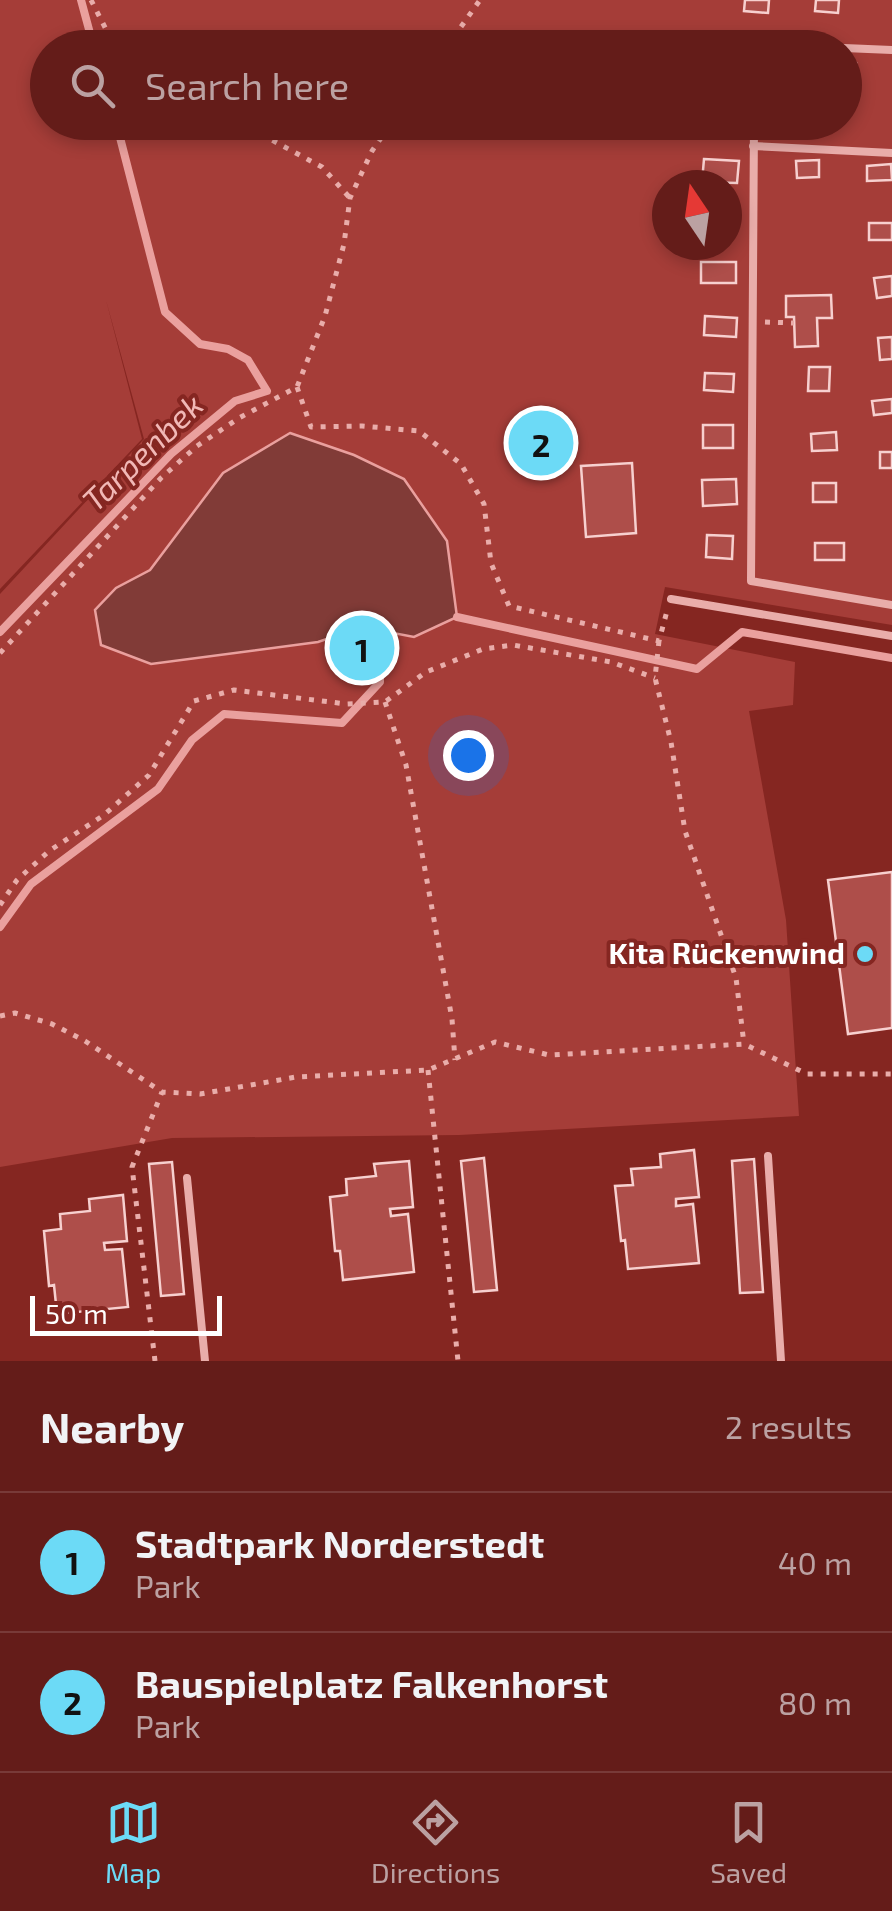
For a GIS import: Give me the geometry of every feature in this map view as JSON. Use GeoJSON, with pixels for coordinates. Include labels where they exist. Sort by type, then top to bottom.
{"type":"FeatureCollection","features":[{"type":"Feature","properties":{"kind":"lane"},"geometry":{"type":"LineString","coordinates":[[862,49],[892,50]]}},
{"type":"Feature","properties":{"kind":"lane"},"geometry":{"type":"LineString","coordinates":[[753,140],[751,582],[892,605]]}},
{"type":"Feature","properties":{"kind":"lane"},"geometry":{"type":"LineString","coordinates":[[753,146],[892,153]]}},
{"type":"Feature","properties":{"kind":"lane"},"geometry":{"type":"LineString","coordinates":[[671,600],[892,636]]}},
{"type":"Feature","properties":{"kind":"lane"},"geometry":{"type":"LineString","coordinates":[[768,1156],[781,1361]]}},
{"type":"Feature","properties":{"kind":"lane"},"geometry":{"type":"LineString","coordinates":[[187,1178],[204,1361]]}},
{"type":"Feature","properties":{"kind":"path"},"geometry":{"type":"LineString","coordinates":[[90,0],[106,30]]}},
{"type":"Feature","properties":{"kind":"path"},"geometry":{"type":"LineString","coordinates":[[459,30],[480,0]]}},
{"type":"Feature","properties":{"kind":"path"},"geometry":{"type":"LineString","coordinates":[[272,140],[322,167],[350,198]]}},
{"type":"Feature","properties":{"kind":"path"},"geometry":{"type":"LineString","coordinates":[[0,652],[162,478],[197,446],[297,387],[326,310],[344,244],[350,198],[380,140]]}},
{"type":"Feature","properties":{"kind":"path"},"geometry":{"type":"LineString","coordinates":[[752,322],[794,322]]}},
{"type":"Feature","properties":{"kind":"path"},"geometry":{"type":"LineString","coordinates":[[297,387],[312,428],[362,426],[418,431],[461,464],[484,504],[491,564],[509,606],[659,641]]}},
{"type":"Feature","properties":{"kind":"path"},"geometry":{"type":"LineString","coordinates":[[664,622],[654,678],[672,742],[685,831],[736,978],[744,1044]]}},
{"type":"Feature","properties":{"kind":"path"},"geometry":{"type":"LineString","coordinates":[[0,905],[16,880],[49,850],[104,816],[150,775],[194,701],[234,690],[346,704],[385,702],[426,672],[484,649],[513,645],[611,662],[654,678]]}},
{"type":"Feature","properties":{"kind":"path"},"geometry":{"type":"LineString","coordinates":[[385,702],[406,765],[449,1000],[455,1060]]}},
{"type":"Feature","properties":{"kind":"path"},"geometry":{"type":"LineString","coordinates":[[0,1016],[15,1012],[52,1024],[85,1040],[162,1092],[200,1094],[296,1077],[428,1070],[495,1042],[549,1055],[744,1044],[807,1074],[892,1074]]}},
{"type":"Feature","properties":{"kind":"path"},"geometry":{"type":"LineString","coordinates":[[428,1070],[458,1361]]}},
{"type":"Feature","properties":{"kind":"path"},"geometry":{"type":"LineString","coordinates":[[155,1361],[132,1168],[162,1092]]}},
{"type":"Feature","properties":{"kind":"shaded area"},"geometry":{"type":"Polygon","coordinates":[[[0,0],[892,0],[892,625],[665,587],[655,634],[795,662],[793,705],[749,711],[786,920],[799,1116],[459,1135],[172,1138],[0,1167],[0,594],[144,439],[106,300],[142,439],[0,589],[0,0]]]}},
{"type":"Feature","properties":{"kind":"shaded area"},"geometry":{"type":"Polygon","coordinates":[[[290,433],[354,455],[404,479],[447,541],[457,617],[414,637],[362,627],[318,642],[151,664],[101,645],[95,610],[116,588],[150,570],[223,473],[290,433]]]}},
{"type":"Feature","properties":{"kind":"building"},"geometry":{"type":"Polygon","coordinates":[[[745,0],[769,0],[768,13],[744,11],[745,0]]]}},
{"type":"Feature","properties":{"kind":"building"},"geometry":{"type":"Polygon","coordinates":[[[816,0],[839,0],[838,13],[815,11],[816,0]]]}},
{"type":"Feature","properties":{"kind":"building"},"geometry":{"type":"Polygon","coordinates":[[[704,159],[739,161],[738,170],[703,170],[704,159]]]}},
{"type":"Feature","properties":{"kind":"building"},"geometry":{"type":"Polygon","coordinates":[[[819,160],[819,177],[797,178],[796,161],[819,160]]]}},
{"type":"Feature","properties":{"kind":"building"},"geometry":{"type":"Polygon","coordinates":[[[891,164],[892,180],[867,181],[867,166],[891,164]]]}},
{"type":"Feature","properties":{"kind":"building"},"geometry":{"type":"Polygon","coordinates":[[[869,223],[892,223],[892,240],[869,240],[869,223]]]}},
{"type":"Feature","properties":{"kind":"building"},"geometry":{"type":"Polygon","coordinates":[[[701,262],[736,262],[736,283],[701,283],[701,262]]]}},
{"type":"Feature","properties":{"kind":"building"},"geometry":{"type":"Polygon","coordinates":[[[892,276],[892,296],[877,298],[874,278],[892,276]]]}},
{"type":"Feature","properties":{"kind":"building"},"geometry":{"type":"Polygon","coordinates":[[[831,295],[832,318],[817,318],[818,346],[795,347],[794,317],[786,317],[786,296],[831,295]]]}},
{"type":"Feature","properties":{"kind":"building"},"geometry":{"type":"Polygon","coordinates":[[[705,316],[737,318],[736,337],[704,335],[705,316]]]}},
{"type":"Feature","properties":{"kind":"building"},"geometry":{"type":"Polygon","coordinates":[[[892,337],[892,359],[880,360],[878,338],[892,337]]]}},
{"type":"Feature","properties":{"kind":"building"},"geometry":{"type":"Polygon","coordinates":[[[809,367],[830,367],[829,391],[808,391],[809,367]]]}},
{"type":"Feature","properties":{"kind":"building"},"geometry":{"type":"Polygon","coordinates":[[[705,373],[734,374],[733,392],[704,390],[705,373]]]}},
{"type":"Feature","properties":{"kind":"building"},"geometry":{"type":"Polygon","coordinates":[[[892,399],[892,413],[874,415],[872,401],[892,399]]]}},
{"type":"Feature","properties":{"kind":"building"},"geometry":{"type":"Polygon","coordinates":[[[703,425],[733,425],[733,448],[703,448],[703,425]]]}},
{"type":"Feature","properties":{"kind":"building"},"geometry":{"type":"Polygon","coordinates":[[[836,432],[837,450],[812,451],[811,434],[836,432]]]}},
{"type":"Feature","properties":{"kind":"building"},"geometry":{"type":"Polygon","coordinates":[[[880,452],[892,452],[892,468],[880,468],[880,452]]]}},
{"type":"Feature","properties":{"kind":"building"},"geometry":{"type":"Polygon","coordinates":[[[632,463],[636,533],[586,537],[581,466],[632,463]]]}},
{"type":"Feature","properties":{"kind":"building"},"geometry":{"type":"Polygon","coordinates":[[[736,479],[737,504],[703,506],[702,480],[736,479]]]}},
{"type":"Feature","properties":{"kind":"building"},"geometry":{"type":"Polygon","coordinates":[[[813,483],[836,483],[836,502],[813,502],[813,483]]]}},
{"type":"Feature","properties":{"kind":"building"},"geometry":{"type":"Polygon","coordinates":[[[707,535],[733,536],[732,559],[706,557],[707,535]]]}},
{"type":"Feature","properties":{"kind":"building"},"geometry":{"type":"Polygon","coordinates":[[[815,543],[844,543],[844,560],[815,560],[815,543]]]}},
{"type":"Feature","properties":{"kind":"building","name":"Kita Rückenwind"},"geometry":{"type":"Polygon","coordinates":[[[892,872],[892,1028],[848,1034],[828,880],[892,872]]]}},
{"type":"Feature","properties":{"kind":"building"},"geometry":{"type":"Polygon","coordinates":[[[694,1150],[699,1197],[676,1199],[676,1206],[693,1204],[699,1263],[628,1269],[615,1186],[633,1185],[631,1169],[661,1167],[660,1154],[694,1150]]]}},
{"type":"Feature","properties":{"kind":"building"},"geometry":{"type":"Polygon","coordinates":[[[484,1158],[497,1290],[474,1292],[461,1161],[484,1158]]]}},
{"type":"Feature","properties":{"kind":"building"},"geometry":{"type":"Polygon","coordinates":[[[754,1159],[763,1292],[740,1293],[732,1161],[754,1159]]]}},
{"type":"Feature","properties":{"kind":"building"},"geometry":{"type":"Polygon","coordinates":[[[409,1161],[413,1207],[390,1209],[391,1216],[408,1214],[414,1272],[343,1280],[340,1251],[335,1251],[330,1197],[347,1195],[346,1179],[376,1176],[374,1164],[409,1161]]]}},
{"type":"Feature","properties":{"kind":"building"},"geometry":{"type":"Polygon","coordinates":[[[172,1162],[184,1294],[161,1296],[149,1164],[172,1162]]]}},
{"type":"Feature","properties":{"kind":"building"},"geometry":{"type":"Polygon","coordinates":[[[123,1195],[127,1241],[104,1243],[105,1250],[122,1249],[128,1307],[57,1314],[54,1285],[49,1286],[44,1231],[61,1229],[60,1214],[90,1211],[89,1199],[123,1195]]]}},
{"type":"Feature","properties":{"kind":"waterway","name":"Tarpenbek"},"geometry":{"type":"LineString","coordinates":[[81,0],[89,30]]}},
{"type":"Feature","properties":{"kind":"waterway","name":"Tarpenbek"},"geometry":{"type":"LineString","coordinates":[[0,632],[171,454],[235,401],[267,391],[248,360],[228,349],[200,344],[165,312],[121,140]]}},
{"type":"Feature","properties":{"kind":"waterway"},"geometry":{"type":"LineString","coordinates":[[457,617],[697,669],[742,632],[892,658]]}},
{"type":"Feature","properties":{"kind":"waterway"},"geometry":{"type":"LineString","coordinates":[[0,927],[31,884],[158,789],[192,740],[224,714],[342,723],[380,682],[380,630]]}},
{"type":"Feature","properties":{"kind":"place","name":"Bauspielplatz Falkenhorst"},"geometry":{"type":"Point","coordinates":[541,443]}},
{"type":"Feature","properties":{"kind":"place","name":"Stadtpark Norderstedt"},"geometry":{"type":"Point","coordinates":[362,648]}},
{"type":"Feature","properties":{"kind":"place","name":"Kita Rückenwind"},"geometry":{"type":"Point","coordinates":[865,954]}}]}
